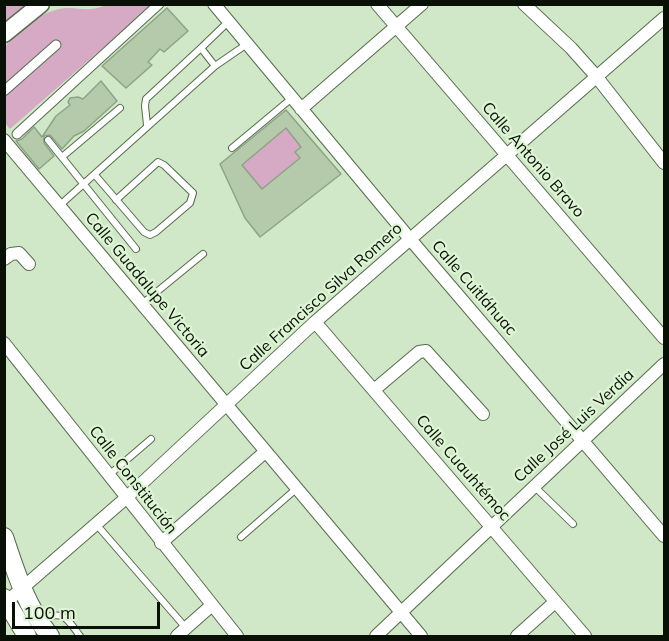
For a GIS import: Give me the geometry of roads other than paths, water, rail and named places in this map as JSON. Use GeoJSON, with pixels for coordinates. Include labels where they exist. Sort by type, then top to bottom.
{"type":"FeatureCollection","features":[{"type":"Feature","properties":{"kind":"main road"},"geometry":{"type":"LineString","coordinates":[[4,34],[41,4]]}},
{"type":"Feature","properties":{"kind":"main road"},"geometry":{"type":"LineString","coordinates":[[4,537],[21,590],[50,636]]}},
{"type":"Feature","properties":{"kind":"main road"},"geometry":{"type":"LineString","coordinates":[[5,602],[27,636]]}},
{"type":"Feature","properties":{"kind":"street"},"geometry":{"type":"LineString","coordinates":[[17,134],[159,4]]}},
{"type":"Feature","properties":{"kind":"street","name":"Calle Cuitláhuac"},"geometry":{"type":"LineString","coordinates":[[214,4],[410,239],[664,536]]}},
{"type":"Feature","properties":{"kind":"street","name":"Calle Antonio Bravo"},"geometry":{"type":"LineString","coordinates":[[377,4],[664,338]]}},
{"type":"Feature","properties":{"kind":"street"},"geometry":{"type":"LineString","coordinates":[[301,110],[422,4]]}},
{"type":"Feature","properties":{"kind":"street"},"geometry":{"type":"LineString","coordinates":[[524,4],[571,48],[596,76],[664,163]]}},
{"type":"Feature","properties":{"kind":"street","name":"Calle Francisco Silva Romero"},"geometry":{"type":"LineString","coordinates":[[5,602],[126,498],[315,322],[664,18]]}},
{"type":"Feature","properties":{"kind":"street"},"geometry":{"type":"LineString","coordinates":[[4,91],[56,45]]}},
{"type":"Feature","properties":{"kind":"street","name":"Calle Guadalupe Victoria"},"geometry":{"type":"LineString","coordinates":[[5,143],[421,636]]}},
{"type":"Feature","properties":{"kind":"street"},"geometry":{"type":"LineString","coordinates":[[4,259],[11,254],[19,253],[29,264]]}},
{"type":"Feature","properties":{"kind":"street","name":"Calle Cuauhtémoc"},"geometry":{"type":"LineString","coordinates":[[315,322],[585,636]]}},
{"type":"Feature","properties":{"kind":"street","name":"Calle Constitución"},"geometry":{"type":"LineString","coordinates":[[4,343],[237,636]]}},
{"type":"Feature","properties":{"kind":"street"},"geometry":{"type":"LineString","coordinates":[[374,390],[419,352],[426,351],[483,414]]}},
{"type":"Feature","properties":{"kind":"street","name":"Calle José Luis Verdia"},"geometry":{"type":"LineString","coordinates":[[376,636],[664,364]]}},
{"type":"Feature","properties":{"kind":"street"},"geometry":{"type":"LineString","coordinates":[[161,543],[265,452]]}},
{"type":"Feature","properties":{"kind":"street"},"geometry":{"type":"LineString","coordinates":[[517,636],[555,602]]}},
{"type":"Feature","properties":{"kind":"street"},"geometry":{"type":"LineString","coordinates":[[177,636],[212,605]]}},
{"type":"Feature","properties":{"kind":"lane"},"geometry":{"type":"LineString","coordinates":[[147,125],[146,99],[228,22]]}},
{"type":"Feature","properties":{"kind":"lane"},"geometry":{"type":"LineString","coordinates":[[59,206],[215,66],[247,44]]}},
{"type":"Feature","properties":{"kind":"lane"},"geometry":{"type":"LineString","coordinates":[[201,48],[215,66]]}},
{"type":"Feature","properties":{"kind":"lane"},"geometry":{"type":"LineString","coordinates":[[232,148],[292,98]]}},
{"type":"Feature","properties":{"kind":"lane"},"geometry":{"type":"LineString","coordinates":[[62,157],[120,108]]}},
{"type":"Feature","properties":{"kind":"lane"},"geometry":{"type":"LineString","coordinates":[[48,140],[136,249]]}},
{"type":"Feature","properties":{"kind":"lane"},"geometry":{"type":"LineString","coordinates":[[95,175],[116,200],[144,232],[150,234],[156,232],[190,203],[193,193],[158,162],[116,200]]}},
{"type":"Feature","properties":{"kind":"lane"},"geometry":{"type":"LineString","coordinates":[[141,304],[203,254]]}},
{"type":"Feature","properties":{"kind":"lane"},"geometry":{"type":"LineString","coordinates":[[108,475],[151,439]]}},
{"type":"Feature","properties":{"kind":"lane"},"geometry":{"type":"LineString","coordinates":[[534,486],[573,524]]}},
{"type":"Feature","properties":{"kind":"lane"},"geometry":{"type":"LineString","coordinates":[[241,537],[296,489]]}},
{"type":"Feature","properties":{"kind":"lane"},"geometry":{"type":"LineString","coordinates":[[96,524],[186,628]]}},
{"type":"Feature","properties":{"kind":"lane"},"geometry":{"type":"LineString","coordinates":[[38,620],[56,614],[62,615],[80,636]]}}]}
